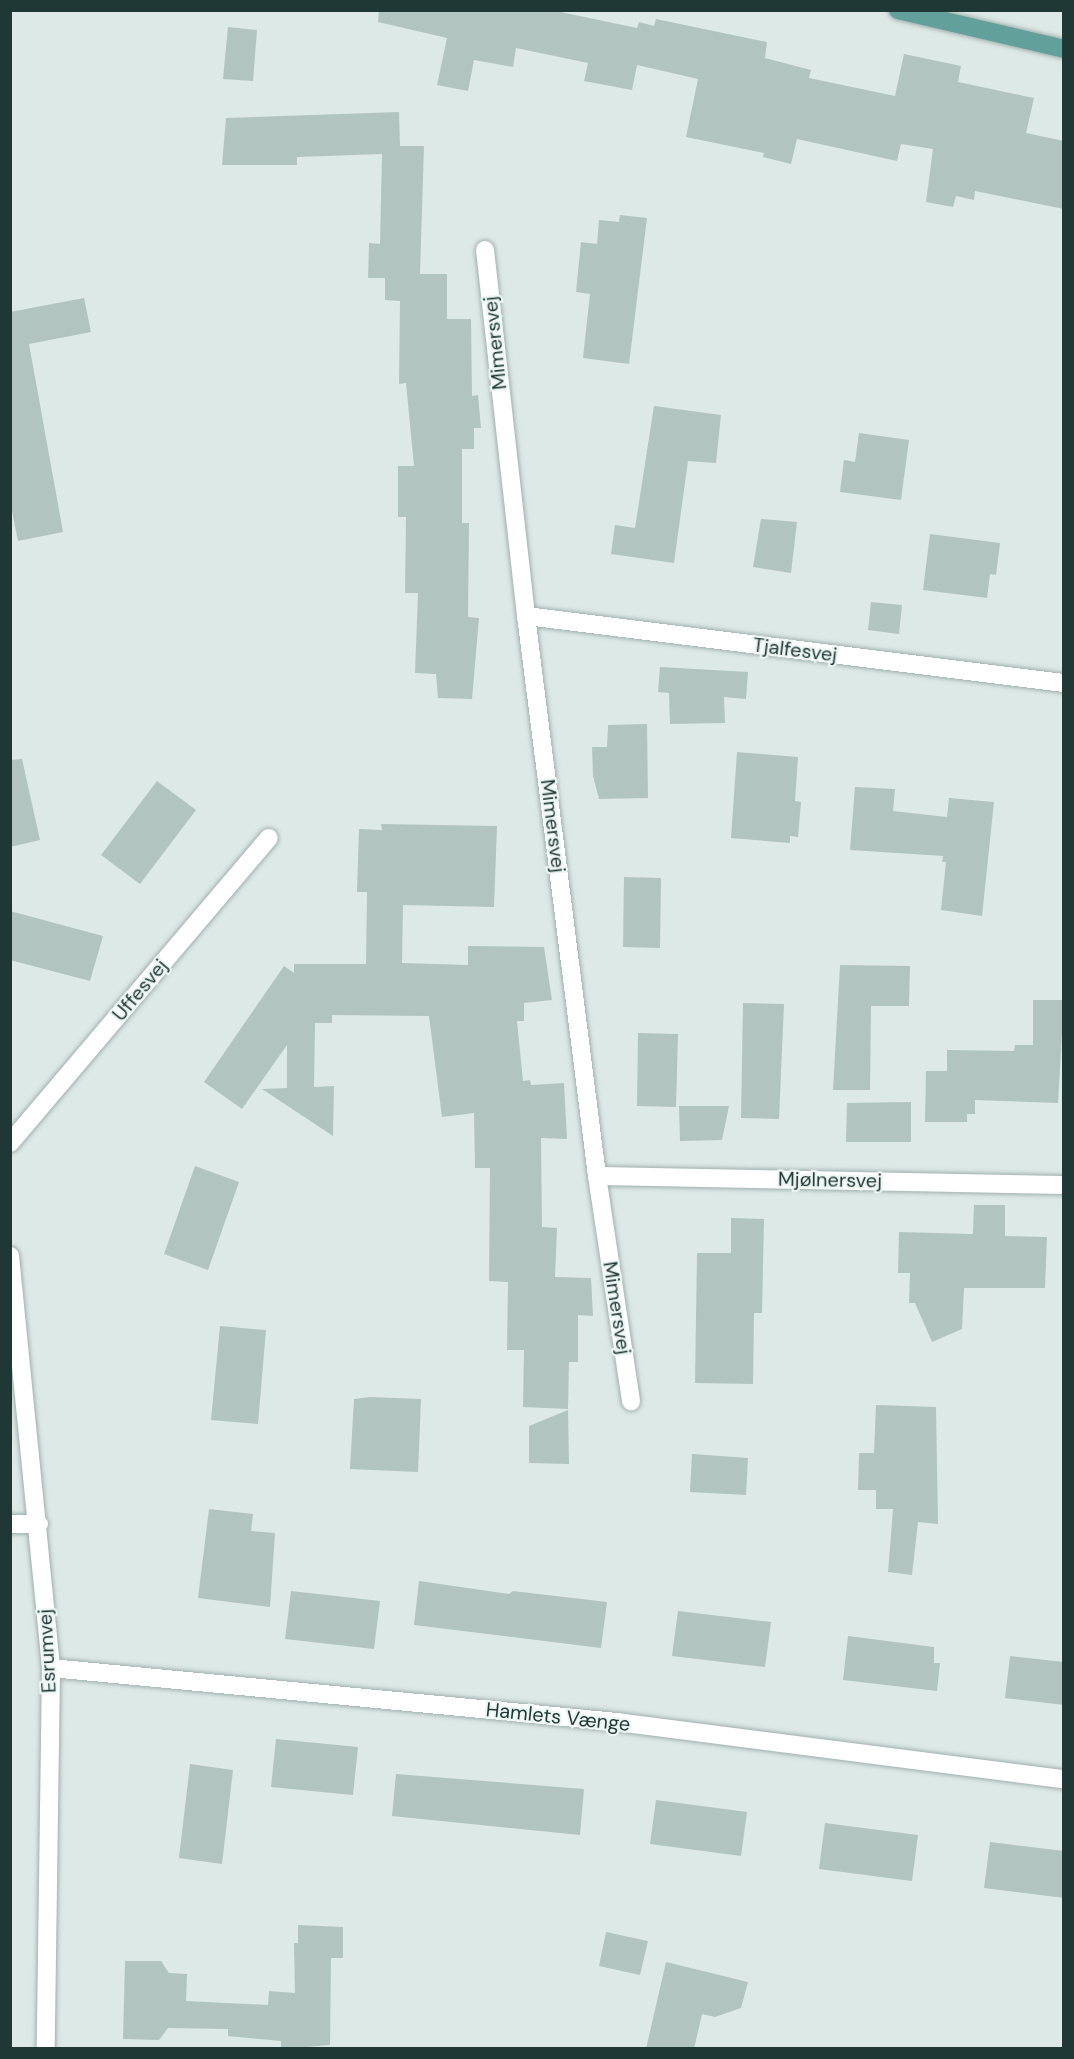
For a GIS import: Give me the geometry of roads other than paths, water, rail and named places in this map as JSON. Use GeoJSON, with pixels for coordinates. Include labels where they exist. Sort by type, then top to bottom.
{"type":"FeatureCollection","features":[{"type":"Feature","properties":{"kind":"main road"},"geometry":{"type":"LineString","coordinates":[[898,10],[1064,49]]}},
{"type":"Feature","properties":{"kind":"street","name":"Mimersvej"},"geometry":{"type":"LineString","coordinates":[[485,250],[526,616],[597,1176],[631,1401]]}},
{"type":"Feature","properties":{"kind":"street","name":"Tjalfesvej"},"geometry":{"type":"LineString","coordinates":[[526,616],[1064,683]]}},
{"type":"Feature","properties":{"kind":"street","name":"Uffesvej"},"geometry":{"type":"LineString","coordinates":[[10,1143],[269,838]]}},
{"type":"Feature","properties":{"kind":"street","name":"Mjølnersvej"},"geometry":{"type":"LineString","coordinates":[[597,1176],[1064,1185]]}},
{"type":"Feature","properties":{"kind":"street","name":"Esrumvej"},"geometry":{"type":"LineString","coordinates":[[10,1256],[39,1524],[51,1668],[46,2049]]}},
{"type":"Feature","properties":{"kind":"street"},"geometry":{"type":"LineString","coordinates":[[10,1524],[39,1524]]}},
{"type":"Feature","properties":{"kind":"street","name":"Hamlets Vænge"},"geometry":{"type":"LineString","coordinates":[[51,1668],[617,1722],[1064,1779]]}}]}
